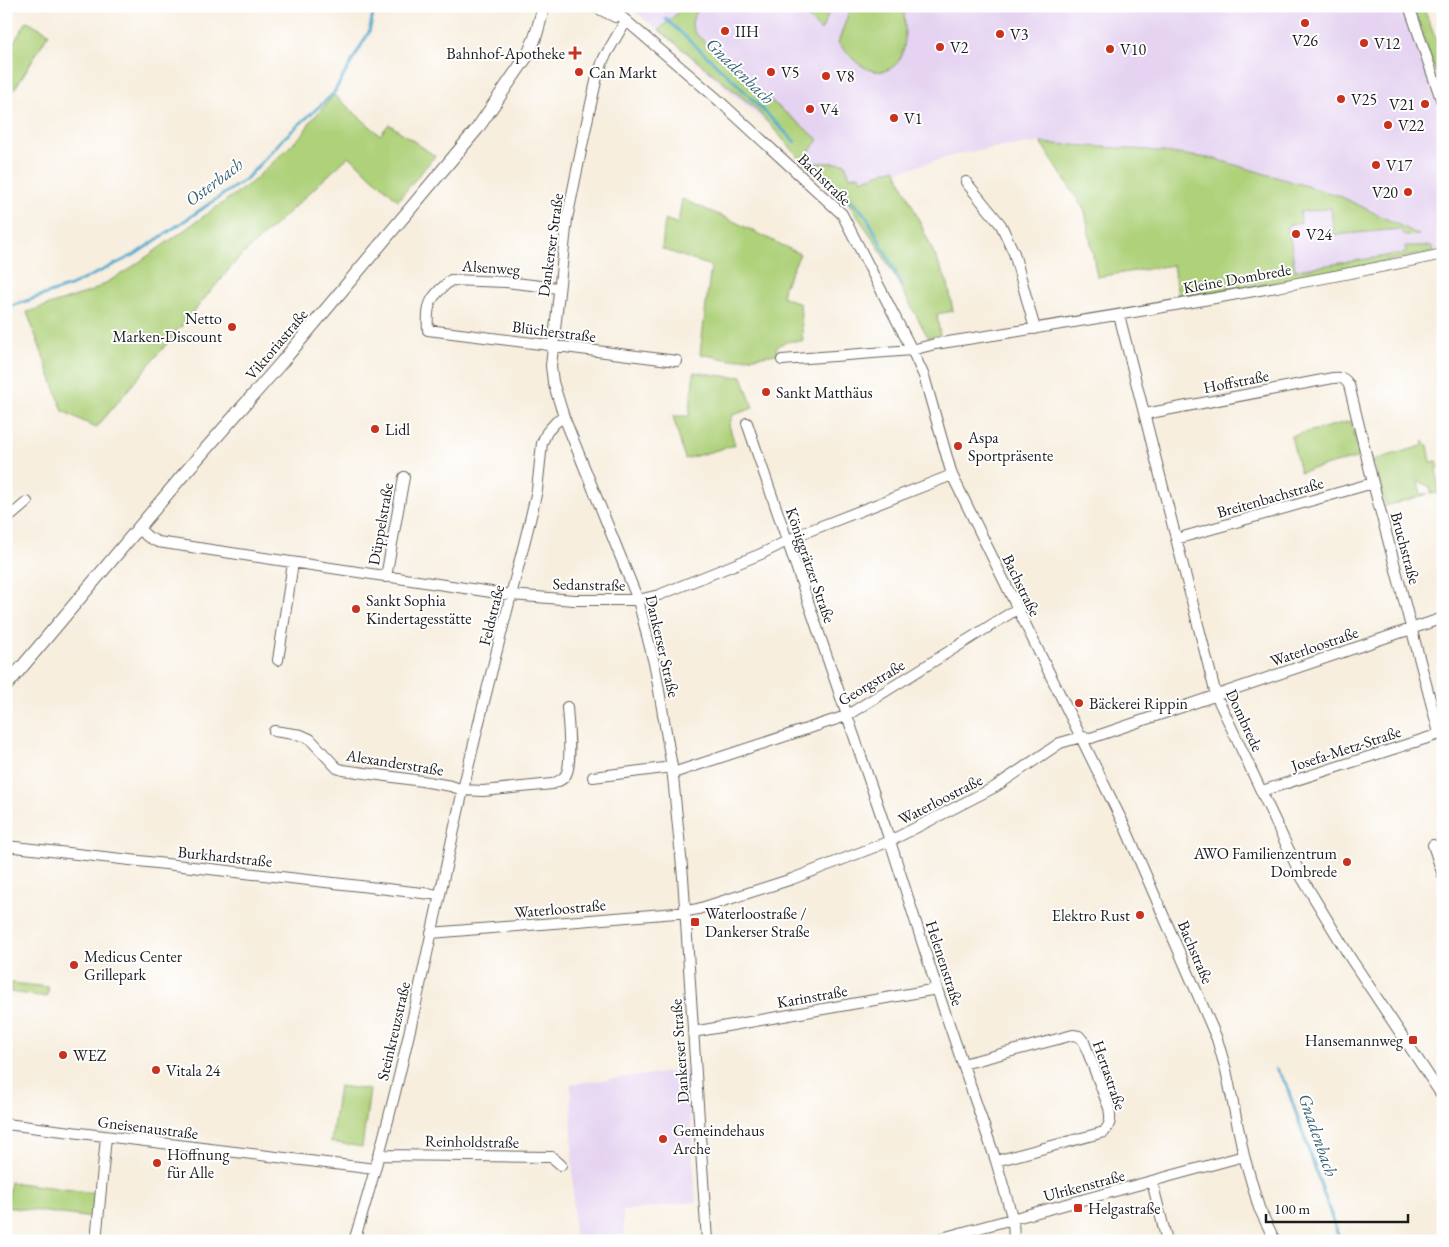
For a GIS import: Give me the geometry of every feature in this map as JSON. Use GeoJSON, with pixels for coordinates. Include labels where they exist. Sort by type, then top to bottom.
{"type":"FeatureCollection","features":[{"type":"Feature","properties":{"kind":"main road","name":"Viktoriastraße"},"geometry":{"type":"LineString","coordinates":[[6,686],[282,362],[477,129],[529,53],[544,6]]}},
{"type":"Feature","properties":{"kind":"street","name":"Bachstraße"},"geometry":{"type":"LineString","coordinates":[[593,6],[625,22]]}},
{"type":"Feature","properties":{"kind":"street","name":"Bachstraße"},"geometry":{"type":"LineString","coordinates":[[609,6],[625,22],[715,97],[842,214],[924,376],[952,475],[1132,844],[1217,1039],[1226,1070],[1244,1156],[1259,1208],[1275,1241]]}},
{"type":"Feature","properties":{"kind":"street"},"geometry":{"type":"LineString","coordinates":[[1409,6],[1443,105]]}},
{"type":"Feature","properties":{"kind":"street","name":"Dankerser Straße"},"geometry":{"type":"LineString","coordinates":[[625,22],[604,58],[597,77],[567,219],[551,366],[553,382],[564,417],[638,600],[655,667],[672,770],[686,912],[707,1241]]}},
{"type":"Feature","properties":{"kind":"street"},"geometry":{"type":"LineString","coordinates":[[966,182],[1001,225],[1014,253],[1035,329]]}},
{"type":"Feature","properties":{"kind":"street","name":"Kleine Dombrede"},"geometry":{"type":"LineString","coordinates":[[912,350],[935,344],[1119,315],[1377,268],[1443,254]]}},
{"type":"Feature","properties":{"kind":"street","name":"Alsenweg"},"geometry":{"type":"LineString","coordinates":[[428,330],[427,310],[435,294],[451,280],[506,282],[558,288]]}},
{"type":"Feature","properties":{"kind":"street","name":"Dombrede"},"geometry":{"type":"LineString","coordinates":[[1119,315],[1216,695],[1302,878],[1356,966],[1438,1082],[1443,1097]]}},
{"type":"Feature","properties":{"kind":"street","name":"Blücherstraße"},"geometry":{"type":"LineString","coordinates":[[428,330],[677,361]]}},
{"type":"Feature","properties":{"kind":"street"},"geometry":{"type":"LineString","coordinates":[[782,360],[912,350]]}},
{"type":"Feature","properties":{"kind":"street","name":"Hoffstraße"},"geometry":{"type":"LineString","coordinates":[[1144,414],[1333,378]]}},
{"type":"Feature","properties":{"kind":"street","name":"Bruchstraße"},"geometry":{"type":"LineString","coordinates":[[1333,378],[1343,378],[1349,385],[1373,483],[1441,733]]}},
{"type":"Feature","properties":{"kind":"street","name":"Feldstraße"},"geometry":{"type":"LineString","coordinates":[[455,827],[537,490],[542,443],[546,432],[564,417]]}},
{"type":"Feature","properties":{"kind":"street","name":"Königgrätzer Straße"},"geometry":{"type":"LineString","coordinates":[[747,423],[846,716]]}},
{"type":"Feature","properties":{"kind":"street","name":"Sedanstraße"},"geometry":{"type":"LineString","coordinates":[[139,529],[148,537],[158,542],[511,595],[574,600],[638,600],[659,595],[761,554],[787,540],[952,475]]}},
{"type":"Feature","properties":{"kind":"street","name":"Düppelstraße"},"geometry":{"type":"LineString","coordinates":[[386,577],[404,477]]}},
{"type":"Feature","properties":{"kind":"street","name":"Breitenbachstraße"},"geometry":{"type":"LineString","coordinates":[[1176,539],[1373,483]]}},
{"type":"Feature","properties":{"kind":"street"},"geometry":{"type":"LineString","coordinates":[[6,520],[28,502]]}},
{"type":"Feature","properties":{"kind":"street"},"geometry":{"type":"LineString","coordinates":[[278,660],[293,563]]}},
{"type":"Feature","properties":{"kind":"street","name":"Georgstraße"},"geometry":{"type":"LineString","coordinates":[[594,777],[672,770],[846,716],[1017,609]]}},
{"type":"Feature","properties":{"kind":"street","name":"Waterloostraße"},"geometry":{"type":"LineString","coordinates":[[431,933],[686,912],[792,879],[890,842],[995,787],[1060,743],[1081,737],[1091,738],[1443,618]]}},
{"type":"Feature","properties":{"kind":"street","name":"Alexanderstraße"},"geometry":{"type":"LineString","coordinates":[[274,731],[301,735],[310,739],[337,768],[343,770],[451,786],[463,790],[483,791],[552,784],[562,780],[567,772],[569,762],[567,707]]}},
{"type":"Feature","properties":{"kind":"street","name":"Helenenstraße"},"geometry":{"type":"LineString","coordinates":[[846,716],[996,1161],[1013,1220],[1014,1241]]}},
{"type":"Feature","properties":{"kind":"street","name":"Josefa-Metz-Straße"},"geometry":{"type":"LineString","coordinates":[[1262,791],[1441,733]]}},
{"type":"Feature","properties":{"kind":"street","name":"Steinkreuzstraße"},"geometry":{"type":"LineString","coordinates":[[354,1241],[375,1169],[455,827]]}},
{"type":"Feature","properties":{"kind":"street"},"geometry":{"type":"LineString","coordinates":[[1433,845],[1443,874]]}},
{"type":"Feature","properties":{"kind":"street","name":"Burkhardstraße"},"geometry":{"type":"LineString","coordinates":[[6,846],[440,895]]}},
{"type":"Feature","properties":{"kind":"street","name":"Karinstraße"},"geometry":{"type":"LineString","coordinates":[[693,1032],[937,989]]}},
{"type":"Feature","properties":{"kind":"street","name":"Hertastraße"},"geometry":{"type":"LineString","coordinates":[[963,1064],[1074,1035],[1079,1036],[1084,1042],[1109,1108],[1109,1126],[1104,1132],[996,1161]]}},
{"type":"Feature","properties":{"kind":"street","name":"Gneisenaustraße"},"geometry":{"type":"LineString","coordinates":[[6,1124],[375,1169]]}},
{"type":"Feature","properties":{"kind":"street"},"geometry":{"type":"LineString","coordinates":[[96,1241],[106,1137]]}},
{"type":"Feature","properties":{"kind":"street","name":"Reinholdstraße"},"geometry":{"type":"LineString","coordinates":[[378,1155],[552,1157],[561,1165]]}},
{"type":"Feature","properties":{"kind":"street","name":"Ulrikenstraße"},"geometry":{"type":"LineString","coordinates":[[931,1241],[1244,1156]]}},
{"type":"Feature","properties":{"kind":"street"},"geometry":{"type":"LineString","coordinates":[[1152,1182],[1167,1241]]}},
{"type":"Feature","properties":{"kind":"shaded area"},"geometry":{"type":"Polygon","coordinates":[[[628,6],[1404,6],[1443,123],[1443,250],[1265,284],[1215,159],[1148,150],[1041,143],[992,148],[955,155],[887,175],[845,198],[805,156],[659,30],[628,6]]]}},
{"type":"Feature","properties":{"kind":"shaded area"},"geometry":{"type":"Polygon","coordinates":[[[687,1070],[696,1202],[623,1211],[624,1235],[574,1238],[571,1084],[687,1070]]]}},
{"type":"Feature","properties":{"kind":"green space"},"geometry":{"type":"Polygon","coordinates":[[[685,6],[697,6],[692,23],[696,34],[763,94],[819,140],[805,156],[812,163],[845,163],[850,177],[859,175],[861,180],[895,168],[948,284],[953,311],[937,314],[940,336],[928,337],[876,243],[845,198],[805,164],[754,107],[659,30],[685,6]]]}},
{"type":"Feature","properties":{"kind":"green space"},"geometry":{"type":"Polygon","coordinates":[[[809,6],[827,6],[830,10],[821,31],[806,16],[809,6]]]}},
{"type":"Feature","properties":{"kind":"green space"},"geometry":{"type":"Polygon","coordinates":[[[851,6],[904,6],[905,33],[903,51],[895,66],[884,71],[869,70],[850,56],[838,43],[851,6]]]}},
{"type":"Feature","properties":{"kind":"green space"},"geometry":{"type":"Polygon","coordinates":[[[1413,6],[1423,6],[1443,58],[1443,94],[1413,6]]]}},
{"type":"Feature","properties":{"kind":"green space"},"geometry":{"type":"Polygon","coordinates":[[[27,21],[49,33],[6,103],[6,55],[27,21]]]}},
{"type":"Feature","properties":{"kind":"green space"},"geometry":{"type":"Polygon","coordinates":[[[334,95],[380,135],[389,124],[435,156],[398,200],[349,156],[237,260],[96,428],[63,411],[27,312],[92,291],[128,270],[252,182],[303,134],[310,122],[334,95]]]}},
{"type":"Feature","properties":{"kind":"green space"},"geometry":{"type":"Polygon","coordinates":[[[1041,143],[1148,150],[1215,159],[1340,196],[1419,235],[1405,236],[1400,229],[1334,235],[1331,208],[1300,212],[1301,223],[1288,225],[1295,270],[1406,253],[1405,246],[1432,246],[1434,252],[1179,301],[1173,265],[1097,277],[1085,211],[1041,143]]]}},
{"type":"Feature","properties":{"kind":"green space"},"geometry":{"type":"Polygon","coordinates":[[[682,199],[733,221],[800,254],[784,287],[782,296],[800,304],[803,341],[782,344],[776,348],[777,354],[731,360],[700,354],[711,266],[662,249],[665,219],[678,224],[682,199]]]}},
{"type":"Feature","properties":{"kind":"green space"},"geometry":{"type":"Polygon","coordinates":[[[694,372],[731,377],[742,376],[753,408],[733,415],[729,425],[735,445],[685,459],[673,416],[689,416],[694,372]]]}},
{"type":"Feature","properties":{"kind":"green space"},"geometry":{"type":"Polygon","coordinates":[[[1351,421],[1360,457],[1300,472],[1291,436],[1351,421]]]}},
{"type":"Feature","properties":{"kind":"green space"},"geometry":{"type":"Polygon","coordinates":[[[1424,441],[1428,445],[1431,462],[1437,461],[1439,468],[1436,469],[1440,494],[1431,493],[1430,487],[1418,481],[1421,494],[1428,494],[1386,506],[1373,460],[1422,446],[1424,441]]]}},
{"type":"Feature","properties":{"kind":"green space"},"geometry":{"type":"Polygon","coordinates":[[[11,983],[49,987],[47,997],[10,992],[11,983]]]}},
{"type":"Feature","properties":{"kind":"green space"},"geometry":{"type":"Polygon","coordinates":[[[339,1086],[370,1090],[362,1147],[331,1142],[339,1086]]]}},
{"type":"Feature","properties":{"kind":"green space"},"geometry":{"type":"Polygon","coordinates":[[[10,1182],[96,1193],[93,1218],[7,1207],[10,1182]]]}},
{"type":"Feature","properties":{"kind":"waterway","name":"Osterbach"},"geometry":{"type":"LineString","coordinates":[[6,308],[70,286],[134,255],[246,179],[284,138],[333,94],[369,32],[375,6]]}},
{"type":"Feature","properties":{"kind":"waterway","name":"Gnadenbach"},"geometry":{"type":"LineString","coordinates":[[666,19],[733,80],[795,142]]}},
{"type":"Feature","properties":{"kind":"waterway","name":"Gnadenbach"},"geometry":{"type":"LineString","coordinates":[[823,175],[867,217],[902,285]]}},
{"type":"Feature","properties":{"kind":"waterway","name":"Gnadenbach"},"geometry":{"type":"LineString","coordinates":[[1276,1069],[1286,1084],[1340,1241]]}},
{"type":"Feature","properties":{"kind":"place","name":"V26"},"geometry":{"type":"Point","coordinates":[1305,23]}},
{"type":"Feature","properties":{"kind":"place","name":"IIH"},"geometry":{"type":"Point","coordinates":[725,31]}},
{"type":"Feature","properties":{"kind":"place","name":"V3"},"geometry":{"type":"Point","coordinates":[1000,34]}},
{"type":"Feature","properties":{"kind":"place","name":"V12"},"geometry":{"type":"Point","coordinates":[1364,43]}},
{"type":"Feature","properties":{"kind":"place","name":"V2"},"geometry":{"type":"Point","coordinates":[940,47]}},
{"type":"Feature","properties":{"kind":"place","name":"V10"},"geometry":{"type":"Point","coordinates":[1110,49]}},
{"type":"Feature","properties":{"kind":"place","name":"Bahnhof-Apotheke"},"geometry":{"type":"Point","coordinates":[575,53]}},
{"type":"Feature","properties":{"kind":"place","name":"Can Markt"},"geometry":{"type":"Point","coordinates":[579,72]}},
{"type":"Feature","properties":{"kind":"place","name":"V5"},"geometry":{"type":"Point","coordinates":[771,72]}},
{"type":"Feature","properties":{"kind":"place","name":"V8"},"geometry":{"type":"Point","coordinates":[826,76]}},
{"type":"Feature","properties":{"kind":"place","name":"V25"},"geometry":{"type":"Point","coordinates":[1341,99]}},
{"type":"Feature","properties":{"kind":"place","name":"V21"},"geometry":{"type":"Point","coordinates":[1425,104]}},
{"type":"Feature","properties":{"kind":"place","name":"V4"},"geometry":{"type":"Point","coordinates":[810,109]}},
{"type":"Feature","properties":{"kind":"place","name":"V1"},"geometry":{"type":"Point","coordinates":[894,118]}},
{"type":"Feature","properties":{"kind":"place","name":"V22"},"geometry":{"type":"Point","coordinates":[1388,125]}},
{"type":"Feature","properties":{"kind":"place","name":"V17"},"geometry":{"type":"Point","coordinates":[1376,165]}},
{"type":"Feature","properties":{"kind":"place","name":"V20"},"geometry":{"type":"Point","coordinates":[1408,192]}},
{"type":"Feature","properties":{"kind":"place","name":"V24"},"geometry":{"type":"Point","coordinates":[1296,234]}},
{"type":"Feature","properties":{"kind":"place","name":"Netto Marken-Discount"},"geometry":{"type":"Point","coordinates":[232,327]}},
{"type":"Feature","properties":{"kind":"place","name":"Sankt Matthäus"},"geometry":{"type":"Point","coordinates":[766,392]}},
{"type":"Feature","properties":{"kind":"place","name":"Lidl"},"geometry":{"type":"Point","coordinates":[375,429]}},
{"type":"Feature","properties":{"kind":"place","name":"Aspa Sportpräsente"},"geometry":{"type":"Point","coordinates":[958,446]}},
{"type":"Feature","properties":{"kind":"place","name":"Sankt Sophia Kindertagesstätte"},"geometry":{"type":"Point","coordinates":[356,609]}},
{"type":"Feature","properties":{"kind":"place","name":"Bäckerei Rippin"},"geometry":{"type":"Point","coordinates":[1079,703]}},
{"type":"Feature","properties":{"kind":"place","name":"AWO Familienzentrum Dombrede"},"geometry":{"type":"Point","coordinates":[1347,862]}},
{"type":"Feature","properties":{"kind":"place","name":"Elektro Rust"},"geometry":{"type":"Point","coordinates":[1140,915]}},
{"type":"Feature","properties":{"kind":"place","name":"Waterloostraße / Dankerser Straße"},"geometry":{"type":"Point","coordinates":[695,922]}},
{"type":"Feature","properties":{"kind":"place","name":"Medicus Center Grillepark"},"geometry":{"type":"Point","coordinates":[74,965]}},
{"type":"Feature","properties":{"kind":"place","name":"Hansemannweg"},"geometry":{"type":"Point","coordinates":[1413,1040]}},
{"type":"Feature","properties":{"kind":"place","name":"WEZ"},"geometry":{"type":"Point","coordinates":[63,1055]}},
{"type":"Feature","properties":{"kind":"place","name":"Vitala 24"},"geometry":{"type":"Point","coordinates":[156,1070]}},
{"type":"Feature","properties":{"kind":"place","name":"Gemeindehaus Arche"},"geometry":{"type":"Point","coordinates":[663,1139]}},
{"type":"Feature","properties":{"kind":"place","name":"Hoffnung für Alle"},"geometry":{"type":"Point","coordinates":[157,1163]}},
{"type":"Feature","properties":{"kind":"place","name":"Helgastraße"},"geometry":{"type":"Point","coordinates":[1078,1208]}}]}
